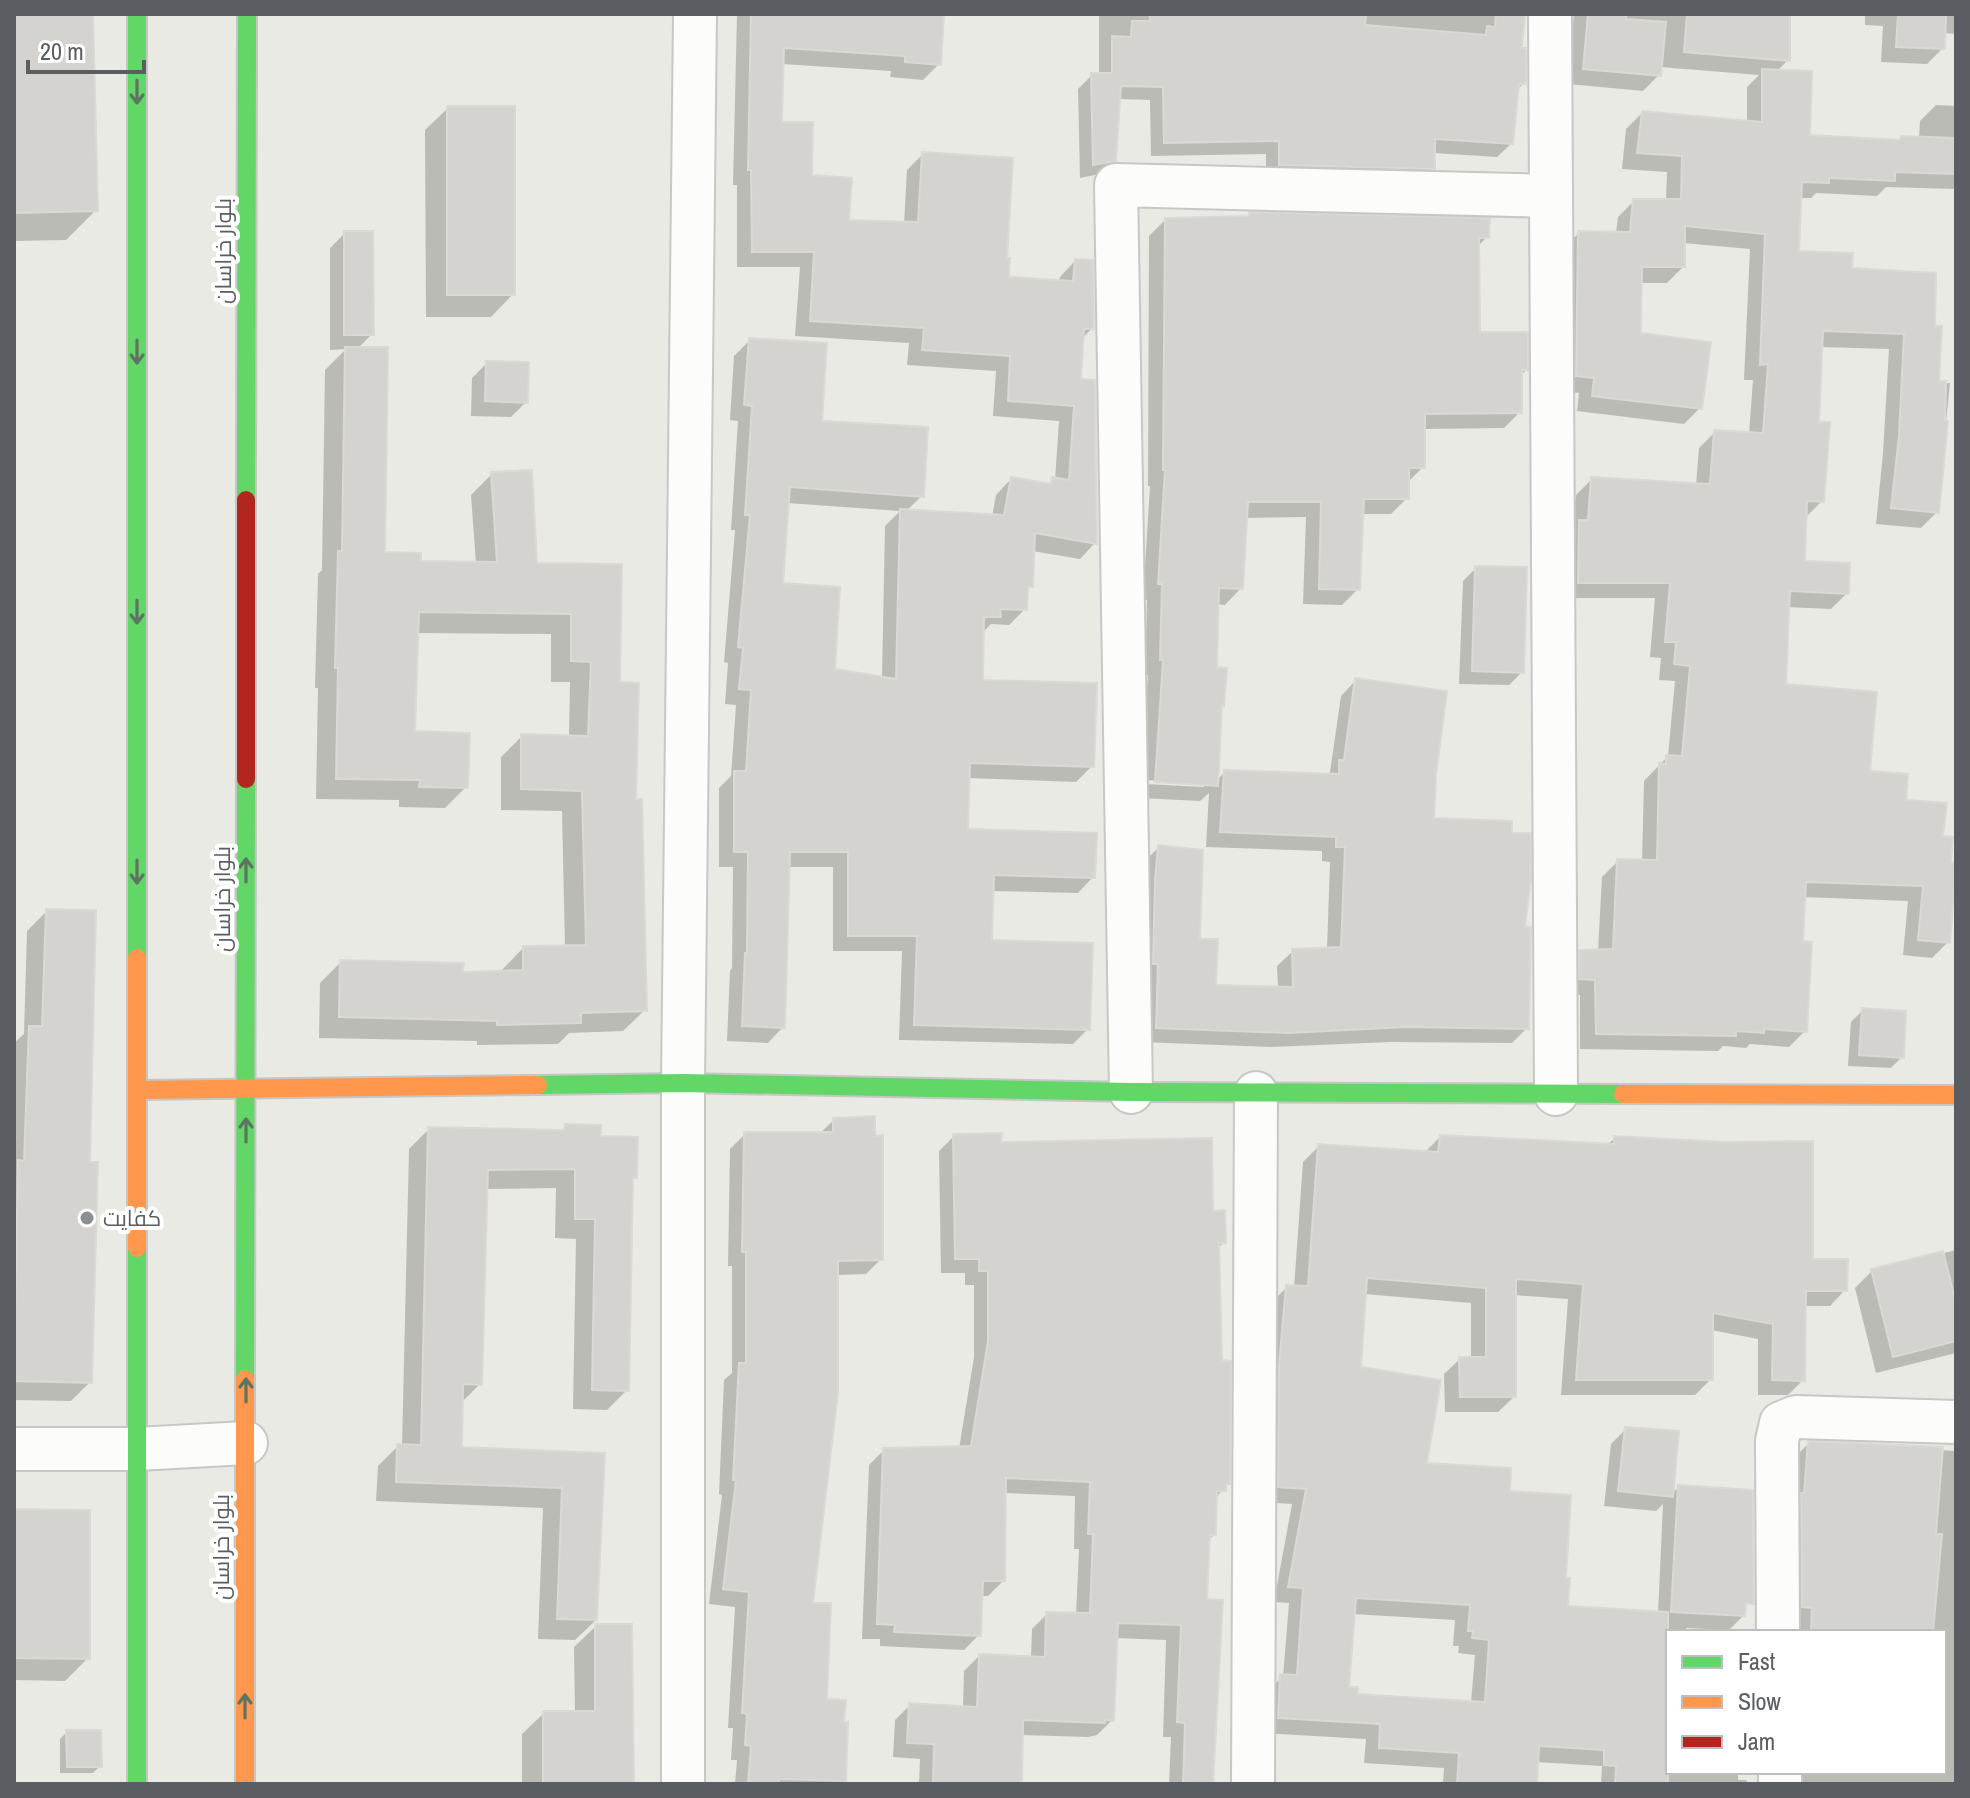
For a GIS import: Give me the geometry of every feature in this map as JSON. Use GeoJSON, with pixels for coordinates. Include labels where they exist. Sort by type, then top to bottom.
{"type":"FeatureCollection","features":[{"type":"Feature","properties":{"kind":"main road"},"geometry":{"type":"LineString","coordinates":[[137,14],[137,1784]]}},
{"type":"Feature","properties":{"kind":"main road","name":"بلوار خراسان"},"geometry":{"type":"LineString","coordinates":[[245,1784],[247,14]]}},
{"type":"Feature","properties":{"kind":"main road"},"geometry":{"type":"LineString","coordinates":[[137,1090],[683,1083],[1131,1092],[1956,1095]]}},
{"type":"Feature","properties":{"kind":"street"},"geometry":{"type":"LineString","coordinates":[[683,1784],[683,1083],[695,14]]}},
{"type":"Feature","properties":{"kind":"street"},"geometry":{"type":"LineString","coordinates":[[1550,14],[1556,1094]]}},
{"type":"Feature","properties":{"kind":"street"},"geometry":{"type":"LineString","coordinates":[[1131,1092],[1116,185],[1551,196]]}},
{"type":"Feature","properties":{"kind":"street"},"geometry":{"type":"LineString","coordinates":[[1253,1784],[1256,1093]]}},
{"type":"Feature","properties":{"kind":"street"},"geometry":{"type":"LineString","coordinates":[[1778,1630],[1777,1441],[1781,1423],[1796,1417],[1956,1422]]}},
{"type":"Feature","properties":{"kind":"street"},"geometry":{"type":"LineString","coordinates":[[14,1449],[137,1449],[246,1443]]}},
{"type":"Feature","properties":{"kind":"building"},"geometry":{"type":"Polygon","coordinates":[[[14,14],[93,14],[98,211],[14,213],[14,14]]]}},
{"type":"Feature","properties":{"kind":"building"},"geometry":{"type":"Polygon","coordinates":[[[751,14],[944,14],[941,65],[905,62],[905,56],[784,48],[782,122],[813,122],[812,175],[852,178],[849,220],[918,222],[922,152],[1013,158],[1007,258],[1010,258],[1009,277],[1073,281],[1075,259],[1093,260],[1094,329],[1084,329],[1081,379],[1095,380],[1097,544],[1035,533],[1033,587],[1028,587],[1027,610],[1000,609],[1001,617],[984,617],[983,680],[1097,683],[1094,767],[970,763],[968,829],[1097,833],[1095,878],[994,875],[992,940],[1093,943],[1090,1030],[914,1025],[917,936],[848,936],[848,852],[790,852],[785,1028],[742,1026],[747,953],[748,852],[734,852],[734,771],[746,771],[751,690],[739,689],[743,648],[738,647],[750,515],[745,515],[752,406],[744,405],[749,338],[827,343],[822,421],[928,427],[924,497],[790,487],[783,583],[840,587],[835,669],[896,679],[900,509],[1004,515],[1011,477],[1051,484],[1052,477],[1069,480],[1074,406],[1008,401],[1010,356],[922,350],[924,328],[810,321],[814,252],[752,252],[751,170],[748,170],[751,14]]]}},
{"type":"Feature","properties":{"kind":"building"},"geometry":{"type":"Polygon","coordinates":[[[1150,14],[1366,14],[1365,25],[1486,35],[1487,26],[1495,27],[1496,14],[1525,14],[1522,48],[1526,48],[1526,84],[1519,84],[1513,144],[1435,139],[1435,169],[1279,165],[1279,141],[1164,143],[1163,87],[1121,86],[1116,161],[1093,165],[1091,73],[1112,73],[1112,36],[1131,37],[1132,21],[1150,21],[1150,14]]]}},
{"type":"Feature","properties":{"kind":"building"},"geometry":{"type":"Polygon","coordinates":[[[1588,14],[1626,14],[1626,19],[1666,22],[1661,76],[1583,69],[1588,14]]]}},
{"type":"Feature","properties":{"kind":"building"},"geometry":{"type":"Polygon","coordinates":[[[1687,14],[1790,14],[1790,61],[1684,52],[1687,14]]]}},
{"type":"Feature","properties":{"kind":"building"},"geometry":{"type":"Polygon","coordinates":[[[1898,14],[1946,14],[1945,49],[1896,47],[1898,14]]]}},
{"type":"Feature","properties":{"kind":"building"},"geometry":{"type":"Polygon","coordinates":[[[1762,69],[1812,71],[1810,135],[1900,140],[1901,136],[1956,138],[1955,174],[1895,172],[1895,181],[1829,178],[1829,183],[1802,182],[1799,251],[1853,253],[1852,268],[1936,273],[1935,326],[1942,326],[1939,381],[1946,381],[1945,420],[1948,421],[1939,513],[1891,508],[1899,436],[1904,334],[1823,331],[1819,422],[1830,422],[1824,502],[1807,501],[1805,561],[1850,563],[1849,594],[1790,591],[1786,684],[1877,692],[1870,771],[1908,774],[1906,800],[1947,803],[1943,836],[1953,837],[1951,862],[1956,862],[1950,943],[1918,940],[1923,886],[1806,882],[1803,941],[1812,942],[1807,1032],[1764,1029],[1764,1033],[1736,1031],[1736,1036],[1596,1034],[1595,980],[1579,979],[1579,950],[1613,949],[1617,859],[1657,860],[1659,763],[1666,764],[1666,755],[1682,756],[1690,666],[1674,664],[1676,642],[1665,642],[1670,583],[1578,583],[1579,520],[1588,520],[1591,477],[1710,484],[1714,430],[1763,433],[1768,364],[1760,365],[1765,234],[1685,226],[1685,267],[1642,267],[1641,333],[1711,342],[1702,409],[1592,396],[1594,378],[1576,376],[1578,231],[1630,232],[1633,199],[1681,199],[1682,156],[1637,153],[1642,111],[1762,122],[1762,69]]]}},
{"type":"Feature","properties":{"kind":"building"},"geometry":{"type":"Polygon","coordinates":[[[447,106],[515,106],[515,295],[447,295],[447,106]]]}},
{"type":"Feature","properties":{"kind":"building"},"geometry":{"type":"Polygon","coordinates":[[[1249,212],[1490,218],[1489,238],[1479,238],[1480,332],[1528,332],[1528,370],[1522,370],[1522,413],[1425,414],[1425,468],[1409,468],[1409,499],[1364,499],[1360,590],[1319,589],[1321,502],[1248,502],[1243,589],[1219,588],[1217,667],[1227,668],[1218,786],[1155,782],[1163,660],[1160,660],[1162,584],[1158,584],[1165,470],[1165,218],[1249,216],[1249,212]]]}},
{"type":"Feature","properties":{"kind":"building"},"geometry":{"type":"Polygon","coordinates":[[[344,231],[373,231],[374,335],[344,335],[344,231]]]}},
{"type":"Feature","properties":{"kind":"building"},"geometry":{"type":"Polygon","coordinates":[[[345,347],[388,347],[385,552],[421,553],[421,561],[497,562],[491,472],[532,470],[537,563],[622,564],[620,682],[639,683],[636,799],[642,799],[647,1011],[581,1013],[581,1023],[497,1025],[497,1021],[339,1017],[340,960],[464,963],[463,972],[523,970],[523,946],[586,945],[582,791],[521,789],[521,734],[588,736],[591,662],[571,661],[571,614],[419,612],[415,731],[470,733],[468,788],[419,787],[420,780],[336,779],[338,668],[335,668],[338,551],[342,551],[345,347]]]}},
{"type":"Feature","properties":{"kind":"building"},"geometry":{"type":"Polygon","coordinates":[[[486,361],[529,362],[528,403],[485,401],[486,361]]]}},
{"type":"Feature","properties":{"kind":"building"},"geometry":{"type":"Polygon","coordinates":[[[1475,566],[1527,567],[1524,673],[1472,671],[1475,566]]]}},
{"type":"Feature","properties":{"kind":"building"},"geometry":{"type":"Polygon","coordinates":[[[1355,678],[1447,691],[1434,818],[1512,821],[1512,833],[1531,833],[1531,879],[1525,926],[1531,927],[1529,1029],[1406,1027],[1288,1033],[1156,1028],[1158,964],[1153,964],[1158,845],[1203,850],[1200,939],[1218,939],[1216,985],[1293,987],[1292,949],[1341,947],[1345,847],[1336,847],[1336,837],[1220,832],[1224,770],[1339,774],[1339,760],[1344,760],[1355,678]]]}},
{"type":"Feature","properties":{"kind":"building"},"geometry":{"type":"Polygon","coordinates":[[[46,909],[96,910],[90,1162],[98,1162],[92,1383],[14,1381],[18,1160],[24,1161],[29,1026],[42,1026],[46,909]]]}},
{"type":"Feature","properties":{"kind":"building"},"geometry":{"type":"Polygon","coordinates":[[[1862,1008],[1906,1011],[1904,1058],[1859,1055],[1862,1008]]]}},
{"type":"Feature","properties":{"kind":"building"},"geometry":{"type":"Polygon","coordinates":[[[875,1116],[875,1136],[883,1135],[883,1260],[838,1261],[838,1392],[813,1603],[831,1603],[827,1699],[846,1700],[846,1781],[779,1779],[778,1784],[748,1784],[751,1746],[745,1745],[747,1714],[742,1713],[749,1592],[723,1589],[736,1480],[733,1480],[739,1363],[746,1363],[746,1252],[742,1252],[744,1132],[833,1132],[833,1118],[875,1116]]]}},
{"type":"Feature","properties":{"kind":"building"},"geometry":{"type":"Polygon","coordinates":[[[565,1124],[601,1125],[601,1136],[638,1137],[637,1178],[633,1178],[629,1391],[592,1390],[595,1219],[575,1219],[575,1169],[488,1170],[482,1385],[463,1384],[462,1447],[605,1453],[597,1620],[557,1619],[562,1488],[396,1482],[397,1444],[421,1445],[428,1127],[564,1130],[565,1124]]]}},
{"type":"Feature","properties":{"kind":"building"},"geometry":{"type":"Polygon","coordinates":[[[1002,1133],[1001,1142],[1212,1138],[1213,1211],[1225,1210],[1226,1243],[1219,1243],[1222,1360],[1231,1361],[1230,1484],[1226,1484],[1226,1491],[1217,1491],[1216,1535],[1210,1535],[1207,1599],[1223,1600],[1213,1784],[1183,1784],[1185,1723],[1177,1722],[1181,1625],[1118,1623],[1114,1721],[1023,1720],[1022,1784],[933,1784],[934,1744],[907,1743],[909,1703],[977,1707],[979,1654],[1045,1657],[1046,1612],[1090,1613],[1093,1534],[1088,1534],[1090,1482],[1006,1478],[1005,1581],[983,1581],[981,1636],[894,1632],[895,1625],[877,1624],[883,1448],[971,1446],[988,1341],[988,1271],[979,1271],[979,1259],[955,1259],[953,1134],[1002,1133]]]}},
{"type":"Feature","properties":{"kind":"building"},"geometry":{"type":"Polygon","coordinates":[[[1440,1135],[1614,1144],[1614,1136],[1724,1142],[1813,1141],[1813,1259],[1848,1259],[1847,1291],[1806,1291],[1805,1381],[1772,1380],[1773,1324],[1713,1313],[1713,1380],[1576,1380],[1583,1284],[1516,1279],[1516,1397],[1460,1397],[1459,1357],[1486,1357],[1486,1288],[1367,1278],[1361,1367],[1441,1380],[1427,1463],[1511,1468],[1510,1491],[1571,1495],[1566,1578],[1570,1578],[1568,1606],[1668,1612],[1668,1784],[1615,1784],[1616,1766],[1604,1765],[1604,1750],[1539,1746],[1537,1784],[1457,1784],[1459,1753],[1379,1748],[1380,1724],[1278,1718],[1280,1674],[1297,1675],[1303,1588],[1288,1587],[1306,1489],[1278,1487],[1279,1365],[1286,1285],[1308,1286],[1318,1144],[1438,1152],[1440,1135]],[[1356,1598],[1349,1687],[1358,1687],[1358,1694],[1485,1702],[1489,1640],[1472,1638],[1473,1631],[1468,1631],[1470,1605],[1356,1598]]]}},
{"type":"Feature","properties":{"kind":"building"},"geometry":{"type":"Polygon","coordinates":[[[1943,1251],[1956,1303],[1956,1341],[1893,1357],[1871,1269],[1943,1251]]]}},
{"type":"Feature","properties":{"kind":"building"},"geometry":{"type":"Polygon","coordinates":[[[1625,1427],[1679,1431],[1673,1497],[1618,1491],[1625,1427]]]}},
{"type":"Feature","properties":{"kind":"building"},"geometry":{"type":"Polygon","coordinates":[[[1808,1441],[1943,1447],[1936,1534],[1942,1534],[1933,1630],[1811,1630],[1812,1608],[1802,1607],[1801,1493],[1804,1493],[1808,1441]]]}},
{"type":"Feature","properties":{"kind":"building"},"geometry":{"type":"Polygon","coordinates":[[[1678,1485],[1753,1490],[1754,1604],[1746,1603],[1745,1616],[1671,1612],[1678,1485]]]}},
{"type":"Feature","properties":{"kind":"building"},"geometry":{"type":"Polygon","coordinates":[[[14,1509],[90,1510],[90,1659],[14,1658],[14,1509]]]}},
{"type":"Feature","properties":{"kind":"building"},"geometry":{"type":"Polygon","coordinates":[[[595,1624],[632,1624],[634,1784],[543,1784],[543,1711],[595,1711],[595,1624]]]}},
{"type":"Feature","properties":{"kind":"building"},"geometry":{"type":"Polygon","coordinates":[[[66,1730],[101,1730],[102,1767],[67,1767],[66,1730]]]}},
{"type":"Feature","properties":{"kind":"traffic: fast"},"geometry":{"type":"LineString","coordinates":[[137,14],[137,958]]}},
{"type":"Feature","properties":{"kind":"traffic: fast"},"geometry":{"type":"LineString","coordinates":[[246,500],[247,14]]}},
{"type":"Feature","properties":{"kind":"traffic: fast"},"geometry":{"type":"LineString","coordinates":[[245,1379],[246,779]]}},
{"type":"Feature","properties":{"kind":"traffic: fast"},"geometry":{"type":"LineString","coordinates":[[538,1085],[683,1083],[1131,1092],[1623,1094]]}},
{"type":"Feature","properties":{"kind":"traffic: fast"},"geometry":{"type":"LineString","coordinates":[[137,1248],[137,1784]]}},
{"type":"Feature","properties":{"kind":"traffic: slow"},"geometry":{"type":"LineString","coordinates":[[137,958],[137,1248]]}},
{"type":"Feature","properties":{"kind":"traffic: slow"},"geometry":{"type":"LineString","coordinates":[[137,1090],[538,1085]]}},
{"type":"Feature","properties":{"kind":"traffic: slow"},"geometry":{"type":"LineString","coordinates":[[1623,1094],[1956,1095]]}},
{"type":"Feature","properties":{"kind":"traffic: slow"},"geometry":{"type":"LineString","coordinates":[[245,1379],[245,1784]]}},
{"type":"Feature","properties":{"kind":"traffic: jam"},"geometry":{"type":"LineString","coordinates":[[246,500],[246,779]]}},
{"type":"Feature","properties":{"kind":"place","name":"کفایت"},"geometry":{"type":"Point","coordinates":[87,1218]}}]}
